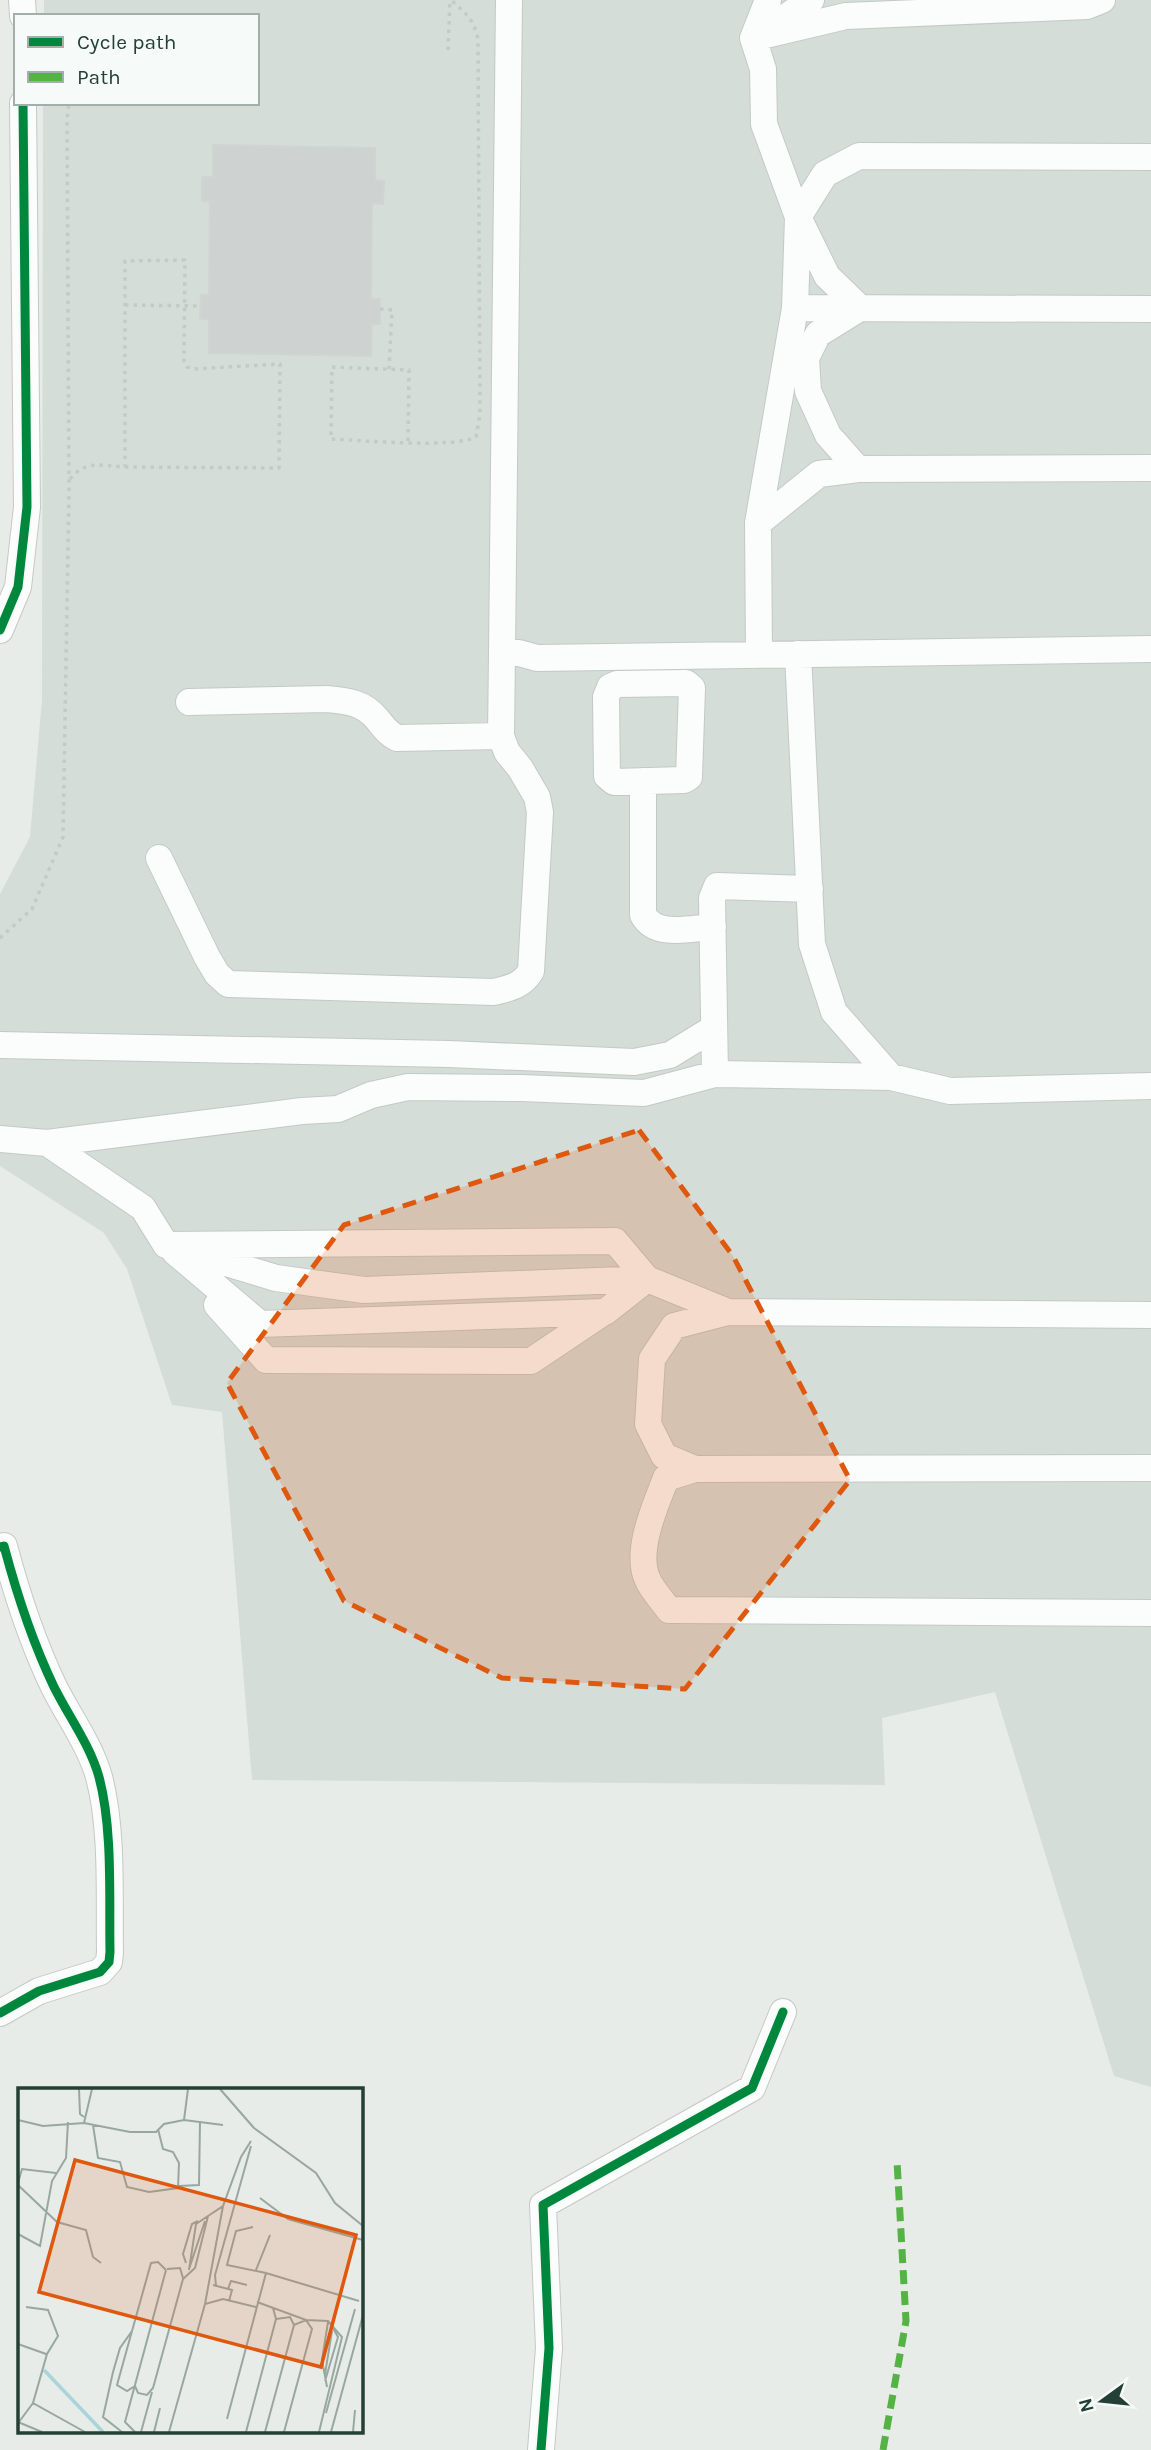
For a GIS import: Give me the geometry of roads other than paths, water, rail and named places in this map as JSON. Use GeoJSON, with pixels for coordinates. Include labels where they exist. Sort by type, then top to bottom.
{"type":"FeatureCollection","features":[{"type":"Feature","properties":{"kind":"street"},"geometry":{"type":"LineString","coordinates":[[159,858],[212,966],[228,984],[485,992],[514,987],[526,981],[531,971],[540,812],[537,797],[507,752],[501,736],[509,0]]}},
{"type":"Feature","properties":{"kind":"street"},"geometry":{"type":"LineString","coordinates":[[768,0],[753,38],[763,69],[764,124],[799,217],[827,276],[860,308]]}},
{"type":"Feature","properties":{"kind":"street"},"geometry":{"type":"LineString","coordinates":[[753,38],[790,0]]}},
{"type":"Feature","properties":{"kind":"street"},"geometry":{"type":"LineString","coordinates":[[753,38],[811,0]]}},
{"type":"Feature","properties":{"kind":"street"},"geometry":{"type":"LineString","coordinates":[[753,38],[846,16],[1087,6],[1102,0]]}},
{"type":"Feature","properties":{"kind":"street"},"geometry":{"type":"LineString","coordinates":[[0,630],[18,587],[27,507],[23,105]]}},
{"type":"Feature","properties":{"kind":"street"},"geometry":{"type":"LineString","coordinates":[[759,655],[758,523],[795,308],[799,217],[825,174],[859,156],[1151,156]]}},
{"type":"Feature","properties":{"kind":"street"},"geometry":{"type":"LineString","coordinates":[[795,308],[1151,309]]}},
{"type":"Feature","properties":{"kind":"street"},"geometry":{"type":"LineString","coordinates":[[858,469],[828,435],[808,391],[806,358],[818,334],[860,308]]}},
{"type":"Feature","properties":{"kind":"street"},"geometry":{"type":"LineString","coordinates":[[758,523],[818,474],[858,469],[1151,468]]}},
{"type":"Feature","properties":{"kind":"street"},"geometry":{"type":"LineString","coordinates":[[502,653],[519,653],[537,658],[1151,649]]}},
{"type":"Feature","properties":{"kind":"street"},"geometry":{"type":"LineString","coordinates":[[799,654],[812,944],[834,1012],[891,1077]]}},
{"type":"Feature","properties":{"kind":"street"},"geometry":{"type":"LineString","coordinates":[[663,656],[663,683]]}},
{"type":"Feature","properties":{"kind":"street"},"geometry":{"type":"LineString","coordinates":[[686,683],[692,688],[689,777],[684,780],[643,781],[614,782],[607,776],[606,697],[610,687],[617,684],[686,683]]}},
{"type":"Feature","properties":{"kind":"street"},"geometry":{"type":"LineString","coordinates":[[189,702],[327,699],[349,701],[368,709],[386,732],[397,738],[501,736]]}},
{"type":"Feature","properties":{"kind":"street"},"geometry":{"type":"LineString","coordinates":[[643,781],[643,915],[648,924],[658,930],[713,927]]}},
{"type":"Feature","properties":{"kind":"street"},"geometry":{"type":"LineString","coordinates":[[715,1074],[712,898],[717,886],[810,889]]}},
{"type":"Feature","properties":{"kind":"street"},"geometry":{"type":"LineString","coordinates":[[0,1045],[449,1054],[634,1062],[670,1055],[714,1028]]}},
{"type":"Feature","properties":{"kind":"street"},"geometry":{"type":"LineString","coordinates":[[0,1139],[47,1143],[302,1111],[338,1109],[371,1095],[408,1087],[644,1093],[715,1074],[891,1077],[950,1091],[1151,1086]]}},
{"type":"Feature","properties":{"kind":"street"},"geometry":{"type":"LineString","coordinates":[[47,1143],[144,1208],[166,1245],[266,1360],[531,1361],[605,1312],[647,1279]]}},
{"type":"Feature","properties":{"kind":"street"},"geometry":{"type":"LineString","coordinates":[[166,1245],[615,1241],[647,1279]]}},
{"type":"Feature","properties":{"kind":"street"},"geometry":{"type":"LineString","coordinates":[[166,1245],[276,1278],[364,1290],[647,1279],[728,1312]]}},
{"type":"Feature","properties":{"kind":"street"},"geometry":{"type":"LineString","coordinates":[[166,1245],[260,1324],[605,1312]]}},
{"type":"Feature","properties":{"kind":"street"},"geometry":{"type":"LineString","coordinates":[[695,1469],[664,1455],[648,1424],[652,1359],[674,1326],[728,1312],[1151,1315]]}},
{"type":"Feature","properties":{"kind":"street"},"geometry":{"type":"LineString","coordinates":[[1151,1468],[695,1469],[666,1478],[652,1513],[644,1548],[646,1577],[668,1610],[1151,1613]]}},
{"type":"Feature","properties":{"kind":"street"},"geometry":{"type":"LineString","coordinates":[[0,1547],[4,1546],[20,1608],[36,1646],[100,1779],[107,1828],[110,1952],[109,1962],[100,1972],[39,1991],[0,2013]]}},
{"type":"Feature","properties":{"kind":"street"},"geometry":{"type":"LineString","coordinates":[[541,2450],[549,2348],[543,2205],[752,2088],[783,2012]]}}]}
